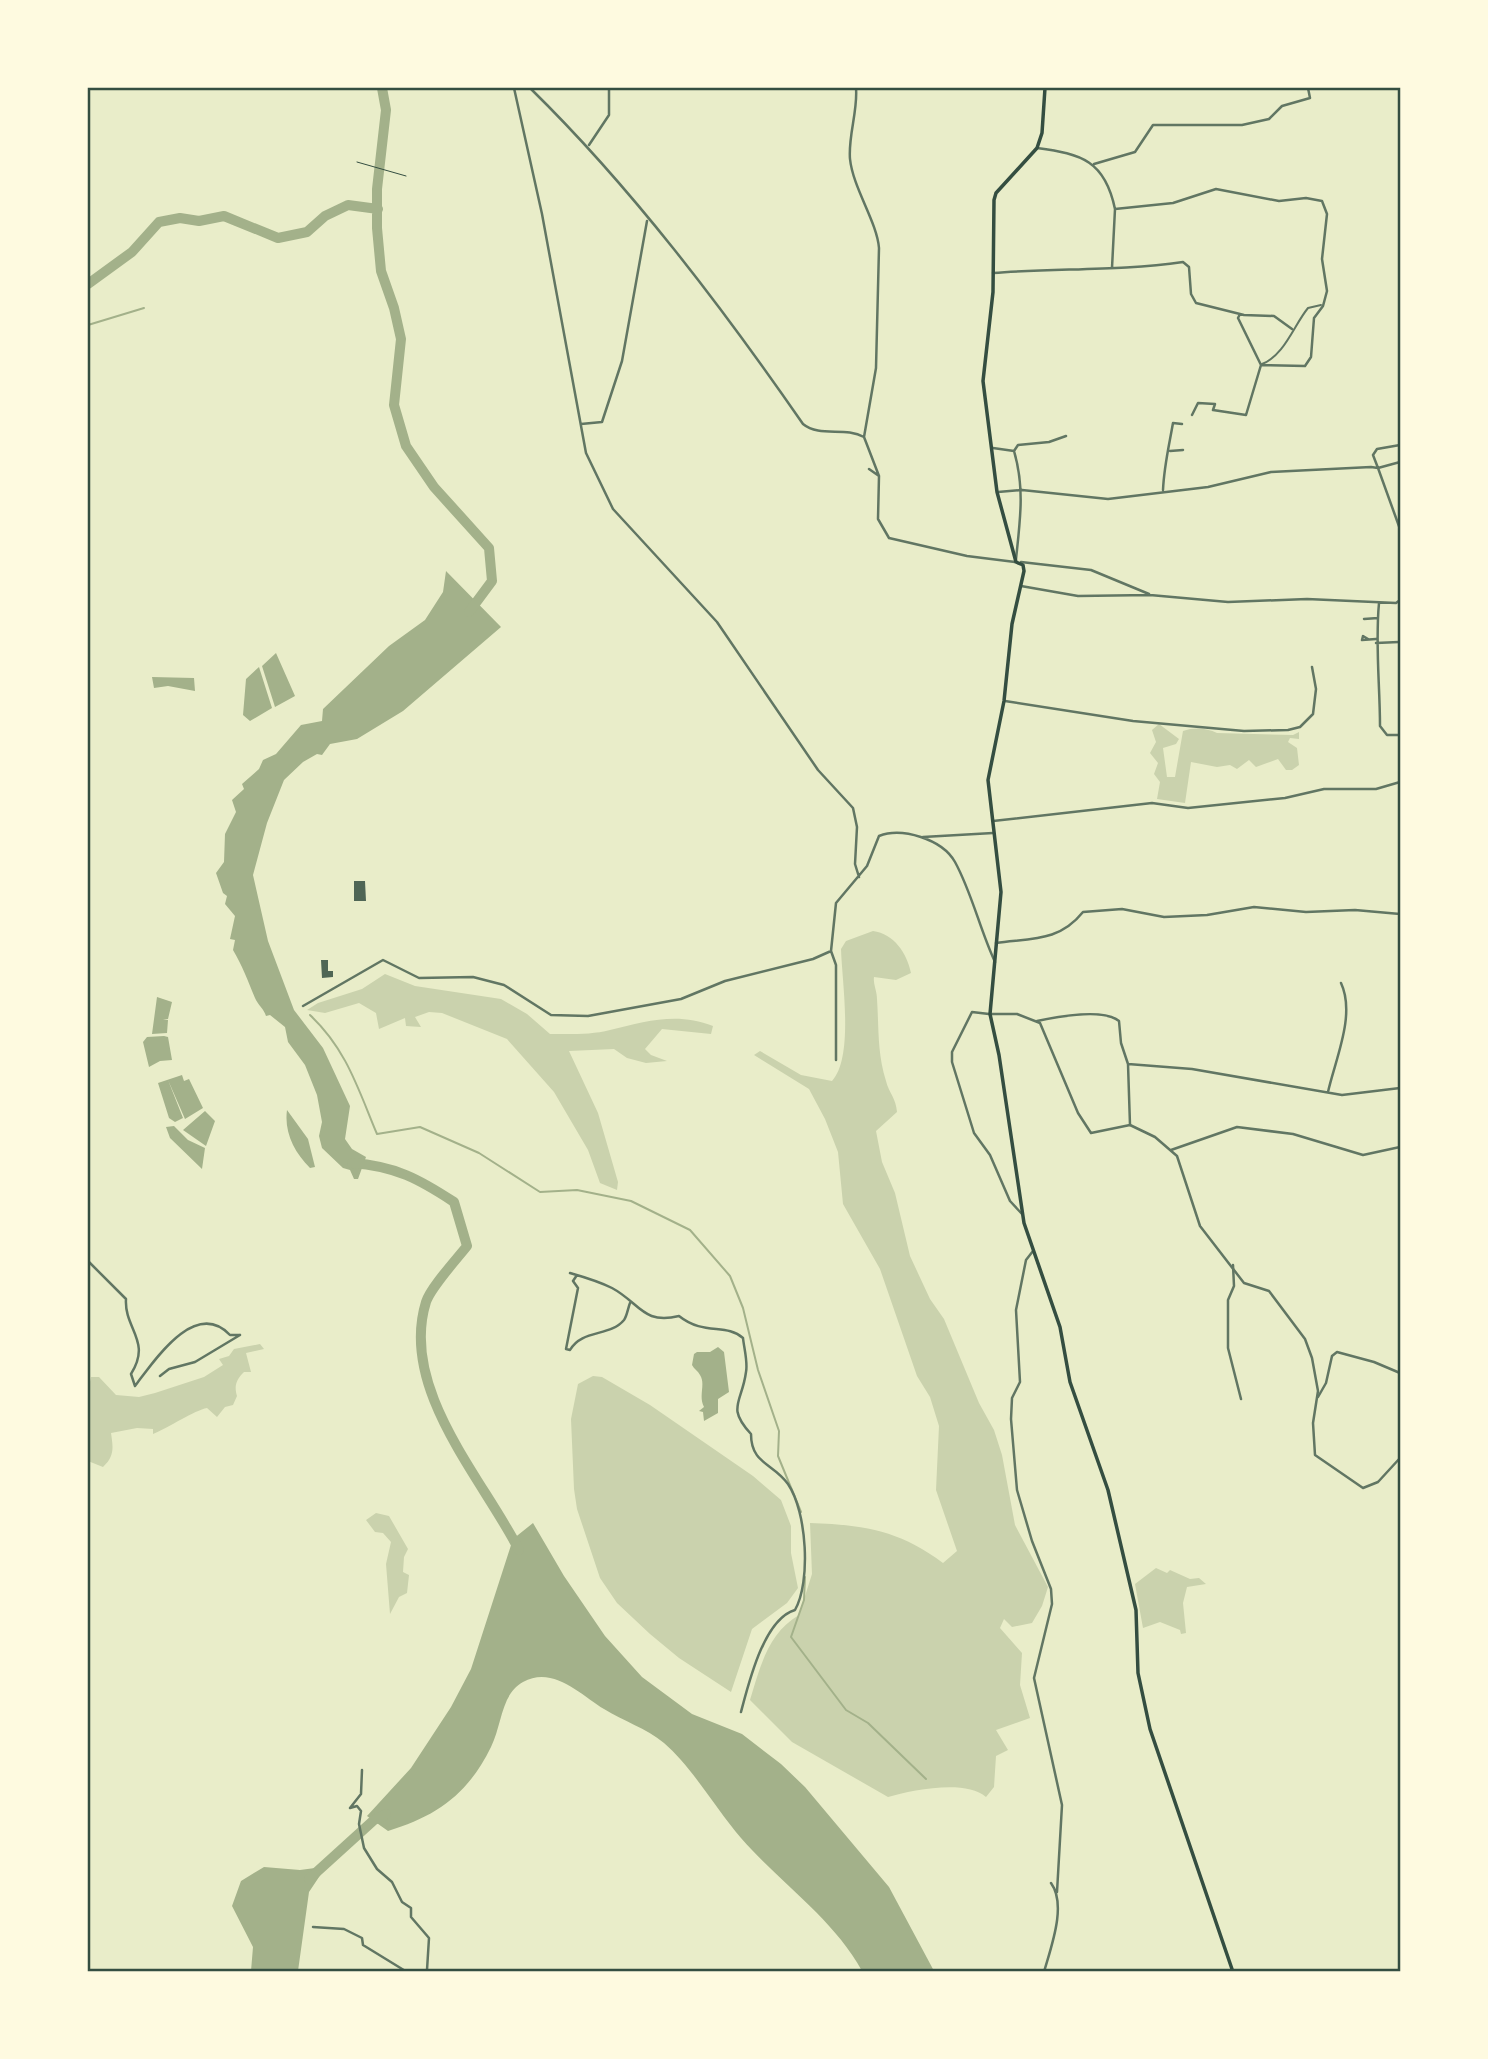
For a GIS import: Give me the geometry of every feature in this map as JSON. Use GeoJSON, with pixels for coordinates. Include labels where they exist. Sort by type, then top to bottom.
{"type":"FeatureCollection","features":[{"type":"Feature","properties":{"kind":"main road"},"geometry":{"type":"LineString","coordinates":[[1045,88],[1042,133],[1037,148],[995,196],[991,326],[983,381],[998,492],[1016,562],[1024,568],[1012,625],[1004,701],[988,780],[1001,892],[990,1014],[999,1055],[1022,1214],[1060,1327],[1070,1382],[1108,1490],[1136,1610],[1138,1673],[1150,1729],[1233,1972]]}},
{"type":"Feature","properties":{"kind":"street"},"geometry":{"type":"LineString","coordinates":[[514,88],[542,214],[586,453],[613,509],[717,622],[818,770],[853,808],[858,827],[855,864],[859,877]]}},
{"type":"Feature","properties":{"kind":"street"},"geometry":{"type":"LineString","coordinates":[[530,88],[589,145],[751,349],[803,424],[814,430],[849,431],[864,437]]}},
{"type":"Feature","properties":{"kind":"street"},"geometry":{"type":"LineString","coordinates":[[589,145],[609,115],[609,88]]}},
{"type":"Feature","properties":{"kind":"street"},"geometry":{"type":"LineString","coordinates":[[856,88],[850,159],[869,219],[878,234],[879,248],[876,368],[864,437],[879,476],[878,519],[888,538],[967,556],[1091,570],[1150,595]]}},
{"type":"Feature","properties":{"kind":"street"},"geometry":{"type":"LineString","coordinates":[[1037,148],[1094,164],[1135,152],[1153,125],[1225,127],[1259,122],[1269,119],[1282,106],[1310,98],[1308,88]]}},
{"type":"Feature","properties":{"kind":"street"},"geometry":{"type":"LineString","coordinates":[[1094,164],[1106,180],[1115,209],[1112,268]]}},
{"type":"Feature","properties":{"kind":"street"},"geometry":{"type":"LineString","coordinates":[[1115,209],[1173,203],[1216,190],[1279,201],[1306,198],[1322,201],[1327,214],[1322,259],[1327,291],[1324,303],[1314,318],[1311,357],[1305,366],[1261,365]]}},
{"type":"Feature","properties":{"kind":"street"},"geometry":{"type":"LineString","coordinates":[[581,424],[602,422],[617,383],[647,220]]}},
{"type":"Feature","properties":{"kind":"street"},"geometry":{"type":"LineString","coordinates":[[993,272],[1070,267],[1112,268],[1183,262],[1189,267],[1191,294],[1196,303],[1240,314],[1274,316],[1292,328]]}},
{"type":"Feature","properties":{"kind":"street"},"geometry":{"type":"LineString","coordinates":[[1261,365],[1270,361],[1308,308],[1324,303]]}},
{"type":"Feature","properties":{"kind":"street"},"geometry":{"type":"LineString","coordinates":[[1192,415],[1198,403],[1214,404],[1213,410],[1246,415],[1261,365],[1238,318],[1240,314]]}},
{"type":"Feature","properties":{"kind":"street"},"geometry":{"type":"LineString","coordinates":[[1163,491],[1173,423],[1182,424]]}},
{"type":"Feature","properties":{"kind":"street"},"geometry":{"type":"LineString","coordinates":[[1016,562],[1022,490],[1014,451],[1018,445],[1049,442],[1066,436]]}},
{"type":"Feature","properties":{"kind":"street"},"geometry":{"type":"LineString","coordinates":[[1401,444],[1377,449],[1373,455],[1401,529]]}},
{"type":"Feature","properties":{"kind":"street"},"geometry":{"type":"LineString","coordinates":[[990,448],[1014,451]]}},
{"type":"Feature","properties":{"kind":"street"},"geometry":{"type":"LineString","coordinates":[[1170,451],[1183,450]]}},
{"type":"Feature","properties":{"kind":"street"},"geometry":{"type":"LineString","coordinates":[[998,492],[1022,490],[1108,499],[1208,487],[1271,472],[1378,468],[1401,462]]}},
{"type":"Feature","properties":{"kind":"street"},"geometry":{"type":"LineString","coordinates":[[869,469],[879,476]]}},
{"type":"Feature","properties":{"kind":"street"},"geometry":{"type":"LineString","coordinates":[[1020,586],[1078,596],[1150,595],[1228,602],[1307,599],[1379,603],[1401,600]]}},
{"type":"Feature","properties":{"kind":"street"},"geometry":{"type":"LineString","coordinates":[[1379,603],[1376,641],[1380,726],[1387,735],[1401,735]]}},
{"type":"Feature","properties":{"kind":"street"},"geometry":{"type":"LineString","coordinates":[[1364,619],[1377,618]]}},
{"type":"Feature","properties":{"kind":"street"},"geometry":{"type":"LineString","coordinates":[[1368,639],[1399,642]]}},
{"type":"Feature","properties":{"kind":"street"},"geometry":{"type":"LineString","coordinates":[[1004,701],[1133,721],[1244,731],[1287,730],[1300,727],[1313,714],[1316,689],[1312,667]]}},
{"type":"Feature","properties":{"kind":"street"},"geometry":{"type":"LineString","coordinates":[[993,821],[1152,803],[1188,808],[1286,798],[1324,789],[1376,789],[1401,782]]}},
{"type":"Feature","properties":{"kind":"street"},"geometry":{"type":"LineString","coordinates":[[835,1060],[836,965],[831,951],[836,903],[867,866],[879,836],[897,832],[923,837],[995,833]]}},
{"type":"Feature","properties":{"kind":"street"},"geometry":{"type":"LineString","coordinates":[[923,837],[954,860],[995,962]]}},
{"type":"Feature","properties":{"kind":"street"},"geometry":{"type":"LineString","coordinates":[[996,943],[1058,934],[1073,925],[1083,912],[1103,908],[1164,917],[1207,915],[1254,907],[1306,912],[1355,910],[1401,914]]}},
{"type":"Feature","properties":{"kind":"street"},"geometry":{"type":"LineString","coordinates":[[303,1006],[383,960],[419,978],[473,977],[504,985],[551,1015],[587,1016],[681,999],[724,981],[831,951]]}},
{"type":"Feature","properties":{"kind":"street"},"geometry":{"type":"LineString","coordinates":[[1328,1093],[1342,1037],[1346,993],[1341,983]]}},
{"type":"Feature","properties":{"kind":"street"},"geometry":{"type":"LineString","coordinates":[[1022,1214],[1010,1201],[990,1155],[974,1133],[952,1062],[952,1052],[972,1012],[1017,1014],[1037,1021],[1042,1026],[1078,1113],[1091,1133],[1130,1125],[1171,1150],[1182,1164],[1197,1221],[1233,1265],[1244,1283],[1269,1291],[1298,1328],[1312,1358],[1318,1397],[1313,1449],[1319,1460],[1363,1488],[1378,1482],[1401,1458]]}},
{"type":"Feature","properties":{"kind":"street"},"geometry":{"type":"LineString","coordinates":[[1037,1021],[1077,1015],[1114,1017],[1119,1021],[1121,1043],[1128,1064],[1130,1125]]}},
{"type":"Feature","properties":{"kind":"street"},"geometry":{"type":"LineString","coordinates":[[1128,1064],[1192,1069],[1328,1093],[1367,1094],[1401,1088]]}},
{"type":"Feature","properties":{"kind":"street"},"geometry":{"type":"LineString","coordinates":[[1171,1150],[1237,1127],[1293,1134],[1363,1155],[1401,1147]]}},
{"type":"Feature","properties":{"kind":"street"},"geometry":{"type":"LineString","coordinates":[[1033,1251],[1026,1260],[1016,1310],[1020,1382],[1012,1398],[1011,1419],[1017,1490],[1032,1541],[1051,1589],[1052,1604],[1034,1678],[1062,1805],[1054,1932],[1044,1972]]}},
{"type":"Feature","properties":{"kind":"street"},"geometry":{"type":"LineString","coordinates":[[88,1261],[125,1299],[125,1314],[135,1328],[140,1350],[138,1363],[131,1374],[135,1386],[163,1347],[188,1330],[210,1322],[222,1326],[230,1335],[240,1335],[195,1362],[169,1369],[160,1376]]}},
{"type":"Feature","properties":{"kind":"street"},"geometry":{"type":"LineString","coordinates":[[1233,1265],[1234,1286],[1228,1300],[1227,1348],[1241,1399]]}},
{"type":"Feature","properties":{"kind":"street"},"geometry":{"type":"LineString","coordinates":[[570,1273],[612,1289],[630,1303],[661,1320],[679,1316],[692,1326],[736,1331],[743,1338],[747,1370],[736,1409],[738,1420],[751,1434],[751,1449],[788,1484],[802,1527],[805,1577],[803,1596],[795,1610],[783,1614],[775,1621],[754,1666],[741,1712]]}},
{"type":"Feature","properties":{"kind":"street"},"geometry":{"type":"LineString","coordinates":[[577,1275],[573,1277],[578,1288],[566,1349],[570,1350],[575,1341],[611,1329],[625,1319],[630,1303]]}},
{"type":"Feature","properties":{"kind":"street"},"geometry":{"type":"LineString","coordinates":[[1318,1397],[1326,1383],[1332,1356],[1337,1352],[1374,1362],[1401,1374]]}},
{"type":"Feature","properties":{"kind":"street"},"geometry":{"type":"LineString","coordinates":[[362,1770],[360,1794],[350,1808],[358,1806],[361,1811],[360,1839],[368,1855],[377,1869],[392,1882],[398,1897],[411,1908],[411,1917],[429,1938],[427,1971],[422,1972]]}},
{"type":"Feature","properties":{"kind":"street"},"geometry":{"type":"LineString","coordinates":[[1051,1882],[1057,1892]]}},
{"type":"Feature","properties":{"kind":"street"},"geometry":{"type":"LineString","coordinates":[[313,1927],[344,1929],[362,1938],[363,1945],[407,1972]]}},
{"type":"Feature","properties":{"kind":"path"},"geometry":{"type":"LineString","coordinates":[[357,162],[406,176]]}},
{"type":"Feature","properties":{"kind":"shaded area"},"geometry":{"type":"Polygon","coordinates":[[[446,571],[501,627],[403,711],[357,739],[330,744],[322,755],[317,754],[303,762],[284,780],[267,823],[253,875],[268,941],[294,1010],[323,1048],[350,1106],[345,1139],[352,1149],[366,1157],[358,1179],[354,1179],[350,1170],[343,1168],[322,1148],[319,1136],[322,1122],[317,1095],[305,1065],[288,1042],[285,1027],[270,1015],[266,1016],[233,950],[235,940],[230,939],[235,916],[225,904],[227,896],[223,893],[216,873],[224,862],[225,834],[236,812],[232,800],[244,789],[242,784],[259,769],[263,760],[276,754],[301,725],[322,721],[323,709],[389,646],[425,620],[443,592],[446,571]]]}},
{"type":"Feature","properties":{"kind":"shaded area"},"geometry":{"type":"Polygon","coordinates":[[[276,653],[295,696],[275,707],[262,666],[276,653]]]}},
{"type":"Feature","properties":{"kind":"shaded area"},"geometry":{"type":"Polygon","coordinates":[[[259,667],[272,708],[250,721],[243,715],[246,679],[259,667]]]}},
{"type":"Feature","properties":{"kind":"shaded area"},"geometry":{"type":"Polygon","coordinates":[[[152,677],[194,678],[195,691],[168,686],[154,688],[152,677]]]}},
{"type":"Feature","properties":{"kind":"shaded area"},"geometry":{"type":"Polygon","coordinates":[[[1159,724],[1179,739],[1176,744],[1163,748],[1167,777],[1175,777],[1183,731],[1192,729],[1217,733],[1293,735],[1299,732],[1299,739],[1290,738],[1288,742],[1297,748],[1299,765],[1292,770],[1286,770],[1278,759],[1256,767],[1249,760],[1237,769],[1230,765],[1217,767],[1191,762],[1185,803],[1157,799],[1160,782],[1154,774],[1158,763],[1150,753],[1156,742],[1152,730],[1159,724]]]}},
{"type":"Feature","properties":{"kind":"shaded area"},"geometry":{"type":"Polygon","coordinates":[[[873,931],[893,940],[906,958],[911,973],[896,980],[874,977],[881,1060],[897,1112],[876,1131],[882,1162],[895,1193],[910,1256],[930,1299],[944,1319],[979,1403],[994,1430],[1002,1455],[1015,1525],[1048,1587],[1042,1606],[1032,1623],[1012,1627],[1004,1619],[1000,1628],[1022,1653],[1020,1685],[1030,1718],[996,1730],[1008,1750],[996,1756],[994,1787],[986,1797],[966,1788],[953,1787],[924,1789],[888,1797],[792,1742],[750,1700],[762,1663],[773,1641],[788,1622],[799,1615],[812,1574],[810,1523],[847,1525],[880,1531],[911,1543],[943,1563],[957,1551],[936,1490],[939,1426],[930,1397],[917,1376],[880,1269],[843,1204],[838,1152],[825,1119],[809,1089],[754,1055],[760,1051],[801,1075],[832,1081],[839,1070],[845,1038],[841,949],[846,941],[873,931]]]}},
{"type":"Feature","properties":{"kind":"shaded area"},"geometry":{"type":"Polygon","coordinates":[[[385,974],[415,986],[501,999],[527,1014],[550,1034],[595,1033],[662,1019],[687,1019],[713,1026],[711,1034],[662,1029],[645,1049],[651,1055],[667,1061],[646,1063],[627,1058],[614,1049],[569,1051],[598,1113],[618,1182],[617,1190],[600,1183],[588,1150],[554,1092],[507,1039],[442,1013],[429,1012],[415,1017],[421,1027],[406,1026],[405,1018],[379,1029],[376,1013],[359,1003],[325,1013],[307,1010],[318,1003],[362,989],[385,974]]]}},
{"type":"Feature","properties":{"kind":"shaded area"},"geometry":{"type":"Polygon","coordinates":[[[157,997],[172,1002],[168,1019],[163,1019],[168,1020],[167,1033],[152,1034],[157,997]]]}},
{"type":"Feature","properties":{"kind":"shaded area"},"geometry":{"type":"Polygon","coordinates":[[[147,1037],[168,1037],[172,1060],[160,1061],[149,1067],[143,1042],[147,1037]]]}},
{"type":"Feature","properties":{"kind":"shaded area"},"geometry":{"type":"Polygon","coordinates":[[[182,1075],[184,1081],[189,1079],[203,1108],[185,1119],[168,1080],[183,1118],[175,1122],[169,1118],[158,1083],[182,1075]]]}},
{"type":"Feature","properties":{"kind":"shaded area"},"geometry":{"type":"Polygon","coordinates":[[[287,1110],[308,1139],[315,1167],[310,1168],[304,1162],[291,1141],[287,1110]]]}},
{"type":"Feature","properties":{"kind":"shaded area"},"geometry":{"type":"Polygon","coordinates":[[[205,1111],[215,1121],[206,1146],[183,1130],[205,1111]]]}},
{"type":"Feature","properties":{"kind":"shaded area"},"geometry":{"type":"Polygon","coordinates":[[[174,1126],[188,1140],[205,1148],[202,1169],[170,1138],[166,1127],[174,1126]]]}},
{"type":"Feature","properties":{"kind":"shaded area"},"geometry":{"type":"Polygon","coordinates":[[[260,1344],[264,1349],[246,1353],[251,1372],[244,1372],[237,1380],[237,1396],[233,1405],[225,1407],[217,1417],[207,1408],[153,1434],[153,1429],[137,1428],[111,1433],[112,1451],[107,1463],[103,1467],[88,1461],[88,1391],[91,1377],[99,1377],[116,1395],[139,1397],[204,1377],[223,1365],[219,1359],[229,1356],[234,1349],[260,1344]]]}},
{"type":"Feature","properties":{"kind":"shaded area"},"geometry":{"type":"Polygon","coordinates":[[[718,1347],[724,1352],[729,1392],[718,1399],[718,1413],[704,1421],[703,1412],[699,1411],[704,1407],[702,1379],[692,1365],[694,1354],[710,1352],[718,1347]]]}},
{"type":"Feature","properties":{"kind":"shaded area"},"geometry":{"type":"Polygon","coordinates":[[[593,1376],[602,1377],[650,1405],[753,1476],[781,1500],[791,1526],[791,1553],[798,1588],[787,1603],[752,1629],[731,1692],[679,1658],[650,1634],[617,1603],[600,1578],[577,1509],[571,1419],[578,1384],[593,1376]]]}},
{"type":"Feature","properties":{"kind":"shaded area"},"geometry":{"type":"Polygon","coordinates":[[[376,1513],[389,1516],[408,1549],[404,1557],[403,1572],[409,1575],[407,1593],[399,1597],[390,1614],[386,1564],[391,1542],[383,1533],[375,1532],[366,1520],[376,1513]]]}},
{"type":"Feature","properties":{"kind":"shaded area"},"geometry":{"type":"Polygon","coordinates":[[[533,1523],[564,1576],[605,1636],[642,1677],[692,1714],[742,1734],[781,1764],[805,1787],[889,1887],[934,1971],[862,1971],[836,1934],[741,1838],[694,1776],[664,1743],[556,1679],[534,1678],[516,1687],[506,1702],[495,1738],[482,1763],[472,1778],[449,1801],[422,1818],[388,1831],[367,1816],[411,1768],[451,1707],[471,1669],[513,1539],[533,1523]]]}},
{"type":"Feature","properties":{"kind":"shaded area"},"geometry":{"type":"Polygon","coordinates":[[[1156,1568],[1167,1573],[1170,1570],[1190,1579],[1199,1578],[1206,1584],[1187,1587],[1183,1603],[1186,1633],[1181,1634],[1180,1630],[1160,1622],[1143,1628],[1135,1584],[1156,1568]]]}},
{"type":"Feature","properties":{"kind":"shaded area"},"geometry":{"type":"Polygon","coordinates":[[[264,1867],[300,1870],[315,1868],[321,1874],[309,1892],[298,1971],[251,1971],[253,1947],[232,1906],[241,1881],[264,1867]]]}},
{"type":"Feature","properties":{"kind":"building"},"geometry":{"type":"Polygon","coordinates":[[[354,881],[365,881],[366,901],[354,901],[354,881]]]}},
{"type":"Feature","properties":{"kind":"building"},"geometry":{"type":"Polygon","coordinates":[[[321,960],[328,960],[328,971],[333,971],[333,977],[322,978],[321,960]]]}},
{"type":"Feature","properties":{"kind":"waterway"},"geometry":{"type":"LineString","coordinates":[[382,88],[386,110],[377,189],[377,228],[381,271],[401,339],[394,405],[406,446],[434,487],[489,548],[492,581],[469,612]]}},
{"type":"Feature","properties":{"kind":"waterway"},"geometry":{"type":"LineString","coordinates":[[88,284],[132,252],[159,222],[180,218],[199,221],[224,216],[278,238],[307,232],[325,216],[348,205],[378,209]]}},
{"type":"Feature","properties":{"kind":"waterway"},"geometry":{"type":"LineString","coordinates":[[88,325],[144,308]]}},
{"type":"Feature","properties":{"kind":"waterway"},"geometry":{"type":"LineString","coordinates":[[310,1015],[323,1028],[342,1056],[377,1134],[420,1127],[479,1153],[540,1192],[577,1190],[631,1201],[690,1230],[730,1276],[743,1308],[758,1370],[779,1431],[778,1456],[801,1512]]}},
{"type":"Feature","properties":{"kind":"waterway"},"geometry":{"type":"LineString","coordinates":[[352,1163],[381,1167],[406,1175],[454,1202],[467,1246],[438,1281],[426,1302],[421,1335],[424,1367],[434,1400],[449,1432],[519,1550]]}},
{"type":"Feature","properties":{"kind":"waterway"},"geometry":{"type":"LineString","coordinates":[[805,1577],[804,1600],[791,1637],[846,1710],[868,1723],[926,1779]]}},
{"type":"Feature","properties":{"kind":"waterway"},"geometry":{"type":"LineString","coordinates":[[309,1879],[374,1820],[386,1814]]}}]}
